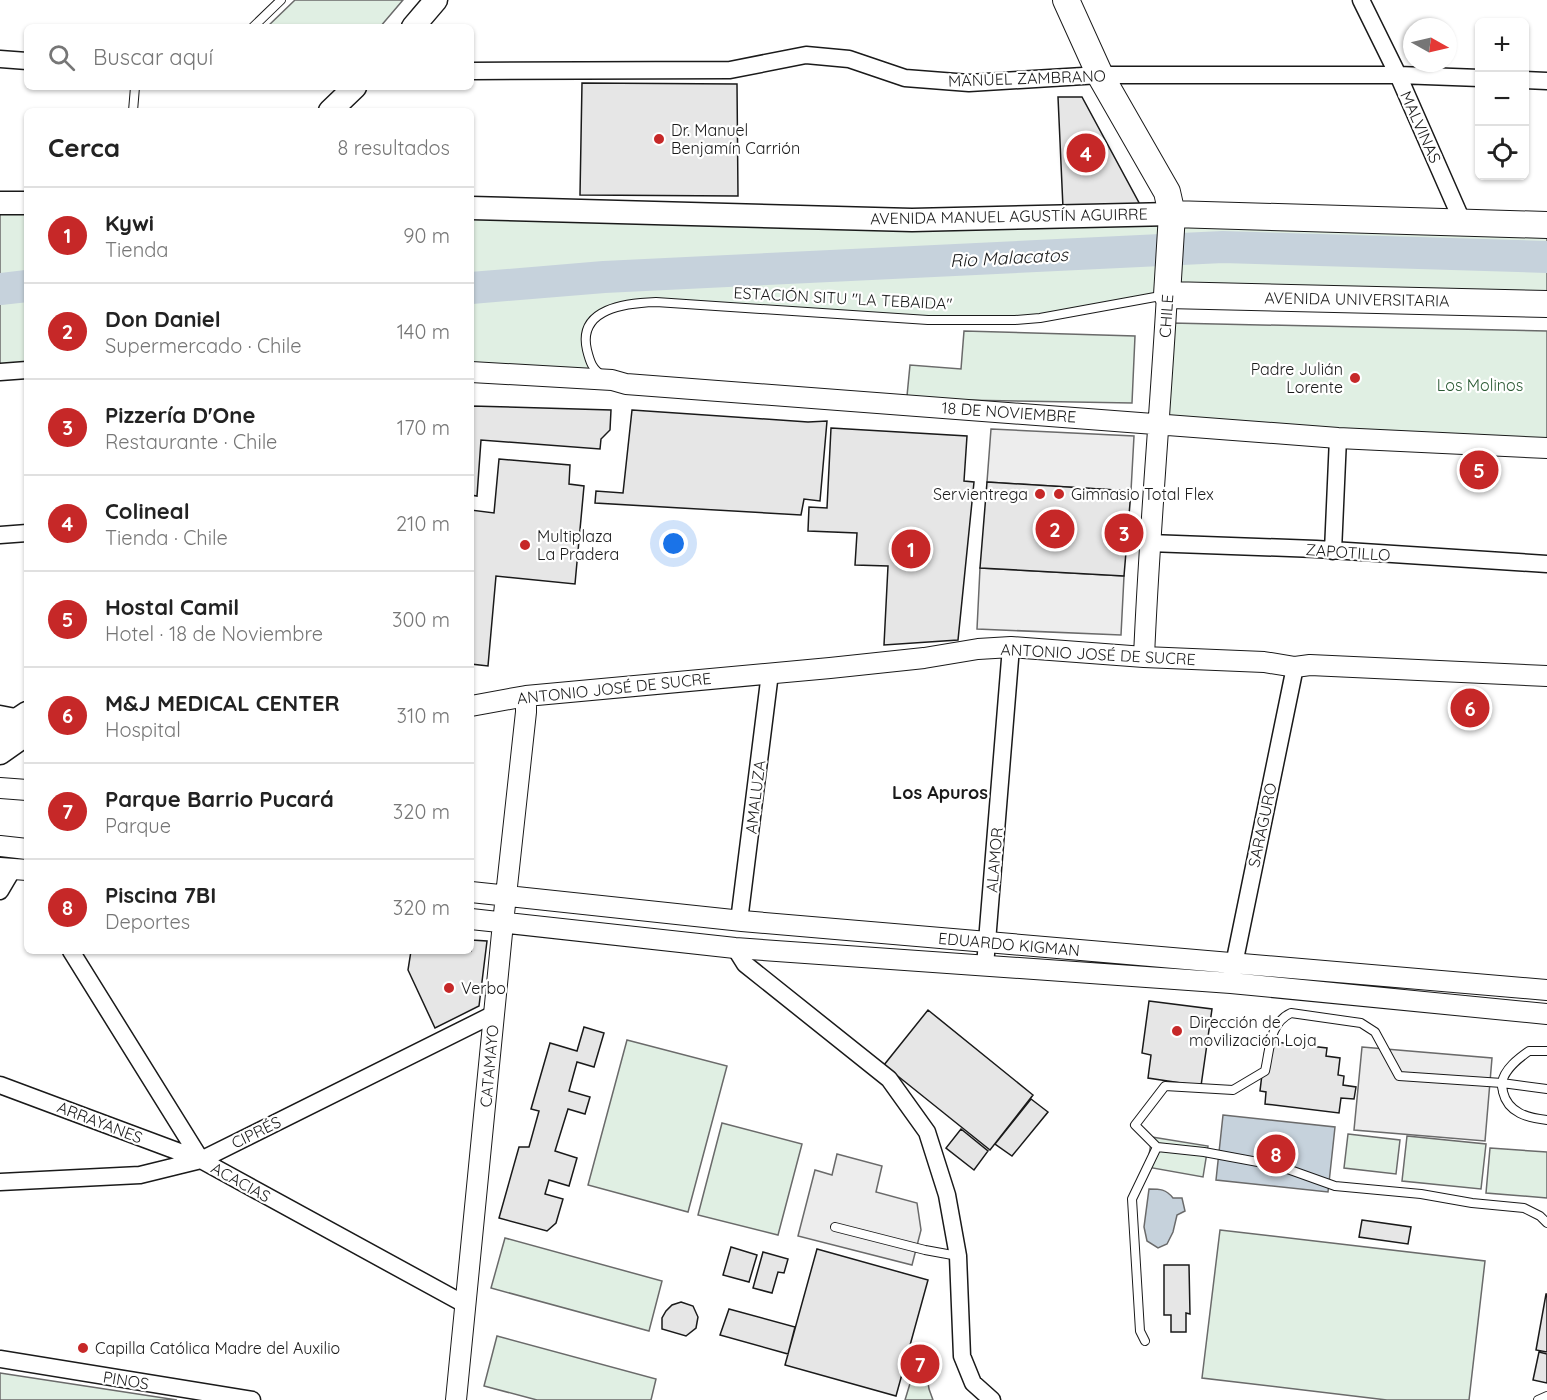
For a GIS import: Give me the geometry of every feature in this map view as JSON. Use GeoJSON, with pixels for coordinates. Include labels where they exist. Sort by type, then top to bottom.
{"type":"FeatureCollection","features":[{"type":"Feature","properties":{"kind":"main road","name":"CHILE"},"geometry":{"type":"LineString","coordinates":[[1066,0],[1100,75],[1167,192],[1172,220],[1167,291]]}},
{"type":"Feature","properties":{"kind":"main road"},"geometry":{"type":"LineString","coordinates":[[333,108],[352,90]]}},
{"type":"Feature","properties":{"kind":"main road"},"geometry":{"type":"LineString","coordinates":[[0,203],[24,203]]}},
{"type":"Feature","properties":{"kind":"main road","name":"AVENIDA MANUEL AGUSTÍN AGUIRRE"},"geometry":{"type":"LineString","coordinates":[[474,208],[912,220],[1172,220],[1547,225]]}},
{"type":"Feature","properties":{"kind":"main road","name":"AVENIDA UNIVERSITARIA"},"geometry":{"type":"LineString","coordinates":[[1167,291],[1547,304]]}},
{"type":"Feature","properties":{"kind":"main road"},"geometry":{"type":"LineString","coordinates":[[0,731],[24,722]]}},
{"type":"Feature","properties":{"kind":"main road"},"geometry":{"type":"LineString","coordinates":[[0,753],[24,723]]}},
{"type":"Feature","properties":{"kind":"street","name":"MALVINAS"},"geometry":{"type":"LineString","coordinates":[[1361,0],[1398,75],[1463,223]]}},
{"type":"Feature","properties":{"kind":"street","name":"MANUEL ZAMBRANO"},"geometry":{"type":"LineString","coordinates":[[474,71],[730,70],[806,55],[849,59],[905,78],[969,82],[1100,75],[1398,75],[1475,78]]}},
{"type":"Feature","properties":{"kind":"street"},"geometry":{"type":"LineString","coordinates":[[0,60],[24,61]]}},
{"type":"Feature","properties":{"kind":"street"},"geometry":{"type":"LineString","coordinates":[[1529,80],[1547,81]]}},
{"type":"Feature","properties":{"kind":"street","name":"CHILE"},"geometry":{"type":"LineString","coordinates":[[1144,657],[1149,543],[1167,291]]}},
{"type":"Feature","properties":{"kind":"street"},"geometry":{"type":"LineString","coordinates":[[0,372],[24,370]]}},
{"type":"Feature","properties":{"kind":"street","name":"18 DE NOVIEMBRE"},"geometry":{"type":"LineString","coordinates":[[474,372],[612,380],[626,384],[1338,438],[1547,448]]}},
{"type":"Feature","properties":{"kind":"street"},"geometry":{"type":"LineString","coordinates":[[1333,551],[1338,438]]}},
{"type":"Feature","properties":{"kind":"street"},"geometry":{"type":"LineString","coordinates":[[0,535],[24,533]]}},
{"type":"Feature","properties":{"kind":"street","name":"ZAPOTILLO"},"geometry":{"type":"LineString","coordinates":[[1149,543],[1547,564]]}},
{"type":"Feature","properties":{"kind":"street","name":"ANTONIO JOSÉ DE SUCRE"},"geometry":{"type":"LineString","coordinates":[[474,705],[526,696],[912,660],[978,649],[1011,647],[1144,657],[1264,662],[1295,667],[1310,665],[1547,676]]}},
{"type":"Feature","properties":{"kind":"street","name":"ALAMOR"},"geometry":{"type":"LineString","coordinates":[[984,966],[988,942],[1011,647]]}},
{"type":"Feature","properties":{"kind":"street","name":"SARAGURO"},"geometry":{"type":"LineString","coordinates":[[1231,983],[1233,962],[1295,667]]}},
{"type":"Feature","properties":{"kind":"street","name":"AMALUZA"},"geometry":{"type":"LineString","coordinates":[[739,921],[770,673]]}},
{"type":"Feature","properties":{"kind":"street","name":"CATAMAYO"},"geometry":{"type":"LineString","coordinates":[[456,1400],[526,696]]}},
{"type":"Feature","properties":{"kind":"street"},"geometry":{"type":"LineString","coordinates":[[0,714],[24,720]]}},
{"type":"Feature","properties":{"kind":"street"},"geometry":{"type":"LineString","coordinates":[[0,788],[24,790]]}},
{"type":"Feature","properties":{"kind":"street"},"geometry":{"type":"LineString","coordinates":[[0,846],[24,848],[0,891]]}},
{"type":"Feature","properties":{"kind":"street","name":"EDUARDO KIGMAN"},"geometry":{"type":"LineString","coordinates":[[474,892],[739,921],[1547,990]]}},
{"type":"Feature","properties":{"kind":"street","name":"EDUARDO KIGMAN"},"geometry":{"type":"LineString","coordinates":[[474,919],[735,948],[1231,983],[1547,1014]]}},
{"type":"Feature","properties":{"kind":"street"},"geometry":{"type":"LineString","coordinates":[[739,921],[735,948],[745,964],[889,1079],[927,1132],[947,1195],[958,1256],[962,1356],[973,1383],[992,1400]]}},
{"type":"Feature","properties":{"kind":"street","name":"ACACIAS"},"geometry":{"type":"LineString","coordinates":[[73,954],[201,1160],[466,1305]]}},
{"type":"Feature","properties":{"kind":"street","name":"CIPRÉS"},"geometry":{"type":"LineString","coordinates":[[0,1182],[140,1175],[201,1160],[494,1014]]}},
{"type":"Feature","properties":{"kind":"street","name":"ARRAYANES"},"geometry":{"type":"LineString","coordinates":[[0,1085],[201,1160]]}},
{"type":"Feature","properties":{"kind":"street","name":"PINOS"},"geometry":{"type":"LineString","coordinates":[[0,1359],[223,1398],[252,1400]]}},
{"type":"Feature","properties":{"kind":"lane"},"geometry":{"type":"LineString","coordinates":[[256,24],[281,0]]}},
{"type":"Feature","properties":{"kind":"lane"},"geometry":{"type":"LineString","coordinates":[[133,108],[135,90]]}},
{"type":"Feature","properties":{"kind":"lane","name":"ESTACIÓN SITU \"LA TEBAIDA\""},"geometry":{"type":"LineString","coordinates":[[612,380],[591,367],[586,345],[588,329],[597,315],[632,303],[656,302],[928,320],[1015,320],[1040,318],[1167,291]]}},
{"type":"Feature","properties":{"kind":"lane"},"geometry":{"type":"LineString","coordinates":[[1547,1089],[1502,1083],[1399,1076],[1375,1032],[1361,1023],[1291,1013],[1282,1017],[1274,1030],[1265,1071],[1233,1090],[1165,1086],[1136,1125],[1157,1147],[1204,1152],[1279,1166],[1335,1186],[1421,1194],[1472,1203],[1524,1208],[1540,1216],[1547,1223]]}},
{"type":"Feature","properties":{"kind":"lane"},"geometry":{"type":"LineString","coordinates":[[1547,1051],[1529,1051],[1511,1065],[1502,1083],[1505,1099],[1517,1113],[1547,1120]]}},
{"type":"Feature","properties":{"kind":"lane"},"geometry":{"type":"LineString","coordinates":[[1145,1341],[1140,1330],[1132,1199],[1157,1147]]}},
{"type":"Feature","properties":{"kind":"lane"},"geometry":{"type":"LineString","coordinates":[[835,1227],[958,1256]]}},
{"type":"Feature","properties":{"kind":"lane"},"geometry":{"type":"LineString","coordinates":[[1538,1400],[1547,1395]]}},
{"type":"Feature","properties":{"kind":"green space"},"geometry":{"type":"Polygon","coordinates":[[[295,0],[403,0],[383,24],[270,24],[295,0]]]}},
{"type":"Feature","properties":{"kind":"green space"},"geometry":{"type":"Polygon","coordinates":[[[0,203],[24,203],[24,370],[0,372],[0,203]]]}},
{"type":"Feature","properties":{"kind":"green space"},"geometry":{"type":"Polygon","coordinates":[[[474,208],[1547,225],[1547,304],[1167,295],[1040,318],[928,320],[656,302],[597,315],[586,345],[601,375],[474,372],[474,208]]]}},
{"type":"Feature","properties":{"kind":"green space","name":"Los Molinos"},"geometry":{"type":"Polygon","coordinates":[[[1171,323],[1547,331],[1547,444],[1166,423],[1171,323]]]}},
{"type":"Feature","properties":{"kind":"green space"},"geometry":{"type":"Polygon","coordinates":[[[964,331],[1135,336],[1132,403],[958,400],[907,396],[910,365],[961,369],[964,331]]]}},
{"type":"Feature","properties":{"kind":"green space"},"geometry":{"type":"Polygon","coordinates":[[[627,1040],[727,1066],[688,1212],[588,1185],[627,1040]]]}},
{"type":"Feature","properties":{"kind":"green space"},"geometry":{"type":"Polygon","coordinates":[[[722,1123],[802,1144],[778,1235],[698,1215],[722,1123]]]}},
{"type":"Feature","properties":{"kind":"green space"},"geometry":{"type":"Polygon","coordinates":[[[1348,1134],[1400,1140],[1396,1174],[1344,1168],[1348,1134]]]}},
{"type":"Feature","properties":{"kind":"green space"},"geometry":{"type":"Polygon","coordinates":[[[1407,1136],[1486,1144],[1481,1189],[1402,1181],[1407,1136]]]}},
{"type":"Feature","properties":{"kind":"green space"},"geometry":{"type":"Polygon","coordinates":[[[1152,1137],[1208,1146],[1203,1177],[1147,1167],[1152,1137]]]}},
{"type":"Feature","properties":{"kind":"green space"},"geometry":{"type":"Polygon","coordinates":[[[1490,1148],[1547,1152],[1547,1198],[1486,1193],[1490,1148]]]}},
{"type":"Feature","properties":{"kind":"green space"},"geometry":{"type":"Polygon","coordinates":[[[1220,1230],[1485,1261],[1469,1400],[1387,1400],[1202,1378],[1220,1230]]]}},
{"type":"Feature","properties":{"kind":"green space"},"geometry":{"type":"Polygon","coordinates":[[[505,1238],[662,1281],[649,1331],[491,1288],[505,1238]]]}},
{"type":"Feature","properties":{"kind":"green space"},"geometry":{"type":"Polygon","coordinates":[[[497,1336],[656,1379],[651,1400],[537,1400],[484,1386],[497,1336]]]}},
{"type":"Feature","properties":{"kind":"green space"},"geometry":{"type":"Polygon","coordinates":[[[922,1344],[929,1389],[933,1400],[905,1400],[922,1344]]]}},
{"type":"Feature","properties":{"kind":"green space"},"geometry":{"type":"Polygon","coordinates":[[[0,1373],[177,1400],[0,1400],[0,1373]]]}},
{"type":"Feature","properties":{"kind":"shaded area"},"geometry":{"type":"Polygon","coordinates":[[[991,429],[1134,436],[1131,491],[987,482],[991,429]]]}},
{"type":"Feature","properties":{"kind":"shaded area"},"geometry":{"type":"Polygon","coordinates":[[[980,568],[1124,576],[1121,635],[977,629],[980,568]]]}},
{"type":"Feature","properties":{"kind":"shaded area"},"geometry":{"type":"Polygon","coordinates":[[[1362,1047],[1492,1058],[1485,1141],[1354,1130],[1362,1047]]]}},
{"type":"Feature","properties":{"kind":"shaded area"},"geometry":{"type":"Polygon","coordinates":[[[1223,1115],[1335,1127],[1328,1192],[1216,1180],[1223,1115]]]}},
{"type":"Feature","properties":{"kind":"shaded area"},"geometry":{"type":"Polygon","coordinates":[[[837,1154],[882,1166],[876,1192],[917,1203],[921,1230],[912,1265],[798,1236],[815,1170],[832,1175],[837,1154]]]}},
{"type":"Feature","properties":{"kind":"shaded area"},"geometry":{"type":"Polygon","coordinates":[[[1149,1189],[1162,1190],[1173,1198],[1182,1198],[1185,1211],[1177,1215],[1167,1244],[1158,1248],[1147,1241],[1144,1227],[1149,1189]]]}},
{"type":"Feature","properties":{"kind":"building","name":"Dr. Manuel Benjamín Carrión"},"geometry":{"type":"Polygon","coordinates":[[[582,83],[737,84],[738,196],[580,195],[582,83]]]}},
{"type":"Feature","properties":{"kind":"building"},"geometry":{"type":"Polygon","coordinates":[[[1058,97],[1082,97],[1144,212],[1063,208],[1058,97]]]}},
{"type":"Feature","properties":{"kind":"building"},"geometry":{"type":"Polygon","coordinates":[[[474,406],[611,410],[610,430],[601,439],[600,449],[481,440],[477,496],[474,496],[474,406]]]}},
{"type":"Feature","properties":{"kind":"building"},"geometry":{"type":"Polygon","coordinates":[[[632,410],[808,422],[827,421],[820,501],[804,499],[801,515],[595,503],[596,491],[623,493],[632,410]]]}},
{"type":"Feature","properties":{"kind":"building"},"geometry":{"type":"Polygon","coordinates":[[[831,428],[967,436],[964,481],[974,482],[958,640],[884,645],[888,566],[855,565],[857,533],[808,531],[809,507],[827,508],[831,428]]]}},
{"type":"Feature","properties":{"kind":"building","name":"Multiplaza La Pradera"},"geometry":{"type":"Polygon","coordinates":[[[499,459],[570,465],[569,484],[584,486],[575,584],[496,576],[488,666],[474,664],[474,510],[494,513],[499,459]]]}},
{"type":"Feature","properties":{"kind":"building"},"geometry":{"type":"Polygon","coordinates":[[[987,482],[1131,491],[1124,576],[980,568],[987,482]]]}},
{"type":"Feature","properties":{"kind":"building","name":"Verbo"},"geometry":{"type":"Polygon","coordinates":[[[474,940],[487,941],[479,1006],[435,1028],[408,970],[411,954],[474,954],[474,940]]]}},
{"type":"Feature","properties":{"kind":"building","name":"Dirección de movilización Loja"},"geometry":{"type":"Polygon","coordinates":[[[1149,1001],[1212,1009],[1201,1086],[1148,1078],[1151,1055],[1142,1053],[1149,1001]]]}},
{"type":"Feature","properties":{"kind":"building"},"geometry":{"type":"Polygon","coordinates":[[[928,1010],[1033,1095],[990,1150],[884,1065],[928,1010]]]}},
{"type":"Feature","properties":{"kind":"building"},"geometry":{"type":"Polygon","coordinates":[[[584,1027],[604,1033],[594,1067],[577,1062],[569,1091],[590,1097],[585,1114],[568,1109],[555,1151],[577,1158],[569,1186],[549,1180],[545,1194],[563,1199],[556,1223],[547,1231],[499,1218],[519,1147],[529,1147],[539,1111],[531,1109],[550,1043],[577,1051],[584,1027]]]}},
{"type":"Feature","properties":{"kind":"building"},"geometry":{"type":"Polygon","coordinates":[[[1266,1041],[1327,1048],[1326,1056],[1340,1058],[1338,1075],[1344,1076],[1343,1085],[1356,1087],[1354,1099],[1341,1098],[1339,1113],[1265,1104],[1266,1092],[1260,1091],[1266,1041]]]}},
{"type":"Feature","properties":{"kind":"building"},"geometry":{"type":"Polygon","coordinates":[[[1031,1099],[1048,1112],[1012,1156],[995,1144],[1031,1099]]]}},
{"type":"Feature","properties":{"kind":"building"},"geometry":{"type":"Polygon","coordinates":[[[961,1129],[988,1151],[974,1170],[946,1148],[961,1129]]]}},
{"type":"Feature","properties":{"kind":"building"},"geometry":{"type":"Polygon","coordinates":[[[1362,1220],[1411,1227],[1408,1244],[1359,1237],[1362,1220]]]}},
{"type":"Feature","properties":{"kind":"building"},"geometry":{"type":"Polygon","coordinates":[[[731,1247],[757,1255],[749,1282],[723,1275],[731,1247]]]}},
{"type":"Feature","properties":{"kind":"building"},"geometry":{"type":"Polygon","coordinates":[[[817,1249],[928,1280],[896,1396],[785,1365],[817,1249]]]}},
{"type":"Feature","properties":{"kind":"building"},"geometry":{"type":"Polygon","coordinates":[[[763,1252],[788,1259],[784,1273],[778,1272],[772,1293],[753,1288],[763,1252]]]}},
{"type":"Feature","properties":{"kind":"building"},"geometry":{"type":"Polygon","coordinates":[[[1164,1265],[1189,1265],[1190,1314],[1186,1313],[1186,1332],[1171,1332],[1171,1315],[1164,1315],[1164,1265]]]}},
{"type":"Feature","properties":{"kind":"building"},"geometry":{"type":"Polygon","coordinates":[[[1547,1294],[1547,1352],[1536,1350],[1547,1294]]]}},
{"type":"Feature","properties":{"kind":"building"},"geometry":{"type":"Polygon","coordinates":[[[681,1302],[693,1306],[698,1317],[696,1328],[686,1336],[662,1329],[662,1318],[666,1311],[672,1305],[681,1302]]]}},
{"type":"Feature","properties":{"kind":"building"},"geometry":{"type":"Polygon","coordinates":[[[729,1309],[795,1327],[788,1354],[720,1335],[729,1309]]]}},
{"type":"Feature","properties":{"kind":"building"},"geometry":{"type":"Polygon","coordinates":[[[1539,1352],[1547,1354],[1547,1383],[1533,1380],[1539,1352]]]}},
{"type":"Feature","properties":{"kind":"waterway","name":"Rio Malacatos"},"geometry":{"type":"LineString","coordinates":[[474,288],[604,277],[1223,247],[1547,257]]}},
{"type":"Feature","properties":{"kind":"waterway","name":"Rio Malacatos"},"geometry":{"type":"LineString","coordinates":[[0,289],[24,286]]}},
{"type":"Feature","properties":{"kind":"place","name":"Dr. Manuel Benjamín Carrión"},"geometry":{"type":"Point","coordinates":[659,139]}},
{"type":"Feature","properties":{"kind":"place","name":"Colineal"},"geometry":{"type":"Point","coordinates":[1086,153]}},
{"type":"Feature","properties":{"kind":"place","name":"Padre Julián Lorente"},"geometry":{"type":"Point","coordinates":[1355,378]}},
{"type":"Feature","properties":{"kind":"place","name":"Hostal Camil"},"geometry":{"type":"Point","coordinates":[1479,470]}},
{"type":"Feature","properties":{"kind":"place","name":"Servientrega"},"geometry":{"type":"Point","coordinates":[1040,494]}},
{"type":"Feature","properties":{"kind":"place","name":"Gimnasio Total Flex"},"geometry":{"type":"Point","coordinates":[1059,494]}},
{"type":"Feature","properties":{"kind":"place","name":"Don Daniel"},"geometry":{"type":"Point","coordinates":[1055,529]}},
{"type":"Feature","properties":{"kind":"place","name":"Pizzería D'One"},"geometry":{"type":"Point","coordinates":[1124,533]}},
{"type":"Feature","properties":{"kind":"place","name":"Multiplaza La Pradera"},"geometry":{"type":"Point","coordinates":[525,545]}},
{"type":"Feature","properties":{"kind":"place","name":"Kywi"},"geometry":{"type":"Point","coordinates":[911,549]}},
{"type":"Feature","properties":{"kind":"place","name":"M&J MEDICAL CENTER"},"geometry":{"type":"Point","coordinates":[1470,708]}},
{"type":"Feature","properties":{"kind":"place","name":"Verbo"},"geometry":{"type":"Point","coordinates":[449,988]}},
{"type":"Feature","properties":{"kind":"place","name":"Dirección de movilización Loja"},"geometry":{"type":"Point","coordinates":[1177,1031]}},
{"type":"Feature","properties":{"kind":"place","name":"Piscina 7BI"},"geometry":{"type":"Point","coordinates":[1276,1154]}},
{"type":"Feature","properties":{"kind":"place","name":"Capilla Católica Madre del Auxilio"},"geometry":{"type":"Point","coordinates":[83,1348]}},
{"type":"Feature","properties":{"kind":"place","name":"Parque Barrio Pucará"},"geometry":{"type":"Point","coordinates":[920,1364]}},
{"type":"Feature","properties":{"kind":"district","name":"Los Apuros"},"geometry":{"type":"Point","coordinates":[940,793]}}]}
